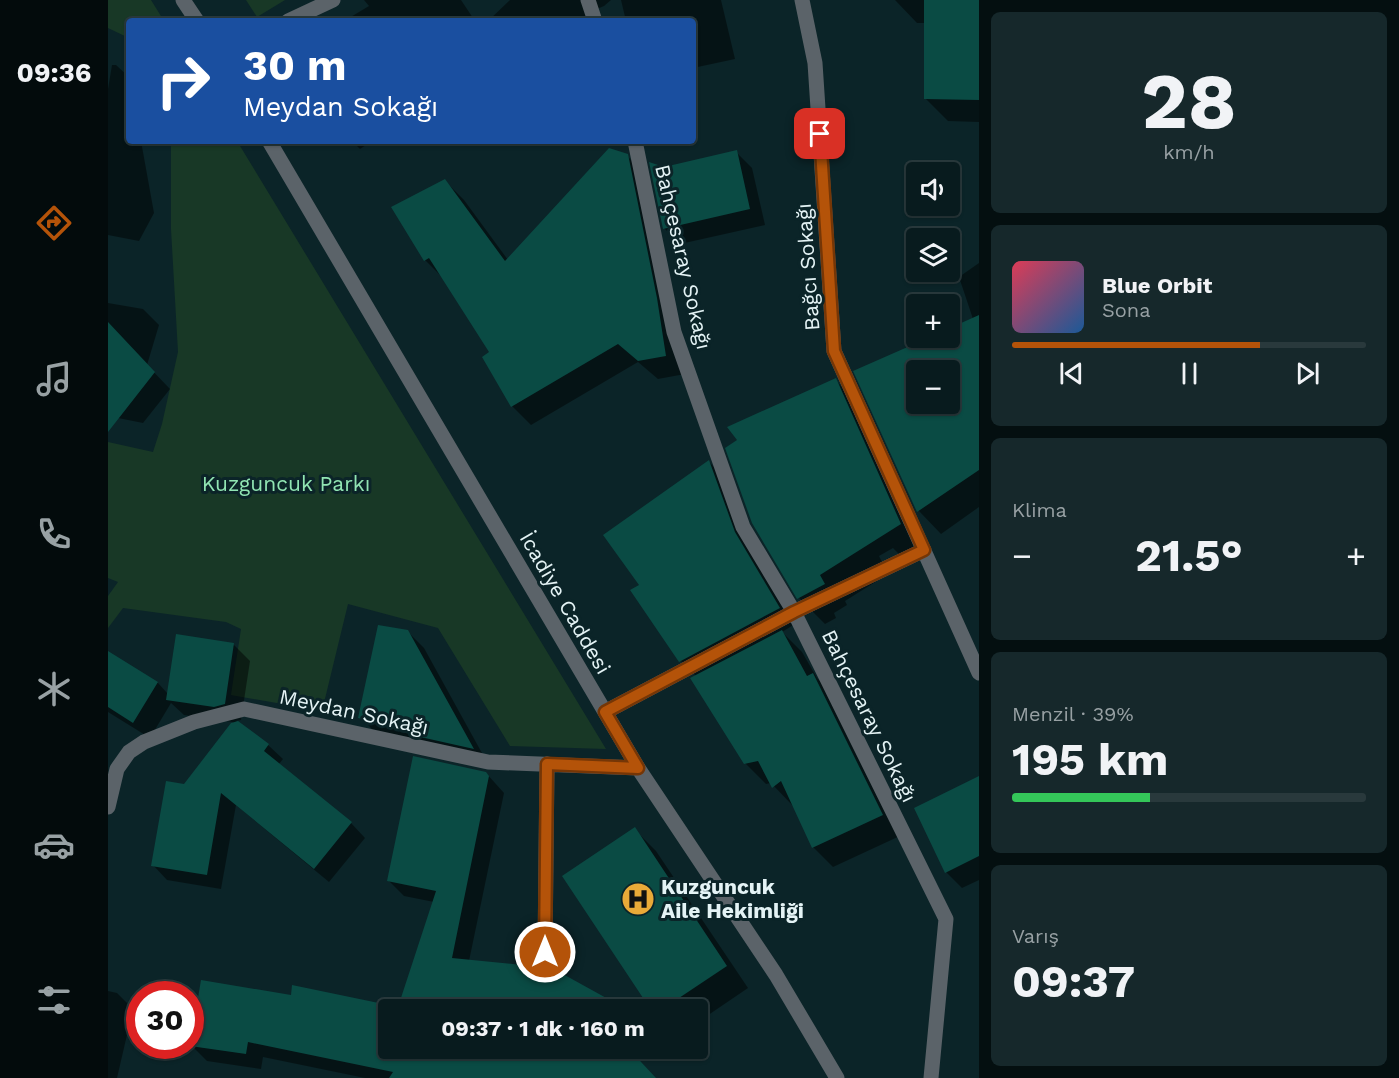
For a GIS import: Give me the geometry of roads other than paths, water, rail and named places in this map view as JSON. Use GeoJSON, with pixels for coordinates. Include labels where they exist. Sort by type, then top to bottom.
{"type":"FeatureCollection","features":[{"type":"Feature","properties":{"kind":"street"},"geometry":{"type":"LineString","coordinates":[[183,0],[195,18]]}},
{"type":"Feature","properties":{"kind":"street"},"geometry":{"type":"LineString","coordinates":[[294,18],[333,0]]}},
{"type":"Feature","properties":{"kind":"street"},"geometry":{"type":"LineString","coordinates":[[588,0],[594,18]]}},
{"type":"Feature","properties":{"kind":"street","name":"Bağcı Sokağı"},"geometry":{"type":"LineString","coordinates":[[802,0],[815,63],[834,351],[979,674]]}},
{"type":"Feature","properties":{"kind":"street","name":"İcadiye Caddesi"},"geometry":{"type":"LineString","coordinates":[[272,144],[638,768],[776,975],[837,1078]]}},
{"type":"Feature","properties":{"kind":"street","name":"Bahçesaray Sokağı"},"geometry":{"type":"LineString","coordinates":[[636,144],[674,332],[743,527],[794,612],[946,919],[931,1078]]}},
{"type":"Feature","properties":{"kind":"street"},"geometry":{"type":"LineString","coordinates":[[605,712],[794,612],[924,550]]}},
{"type":"Feature","properties":{"kind":"street","name":"Meydan Sokağı"},"geometry":{"type":"LineString","coordinates":[[108,807],[117,769],[129,752],[144,742],[194,722],[244,710],[488,762],[638,768]]}},
{"type":"Feature","properties":{"kind":"street"},"geometry":{"type":"LineString","coordinates":[[545,952],[547,764]]}},
{"type":"Feature","properties":{"kind":"place","name":"Kuzguncuk Aile Hekimliği"},"geometry":{"type":"Point","coordinates":[638,899]}},
{"type":"Feature","properties":{"kind":"park label","name":"Kuzguncuk Parkı"},"geometry":{"type":"Point","coordinates":[286,484]}}]}
